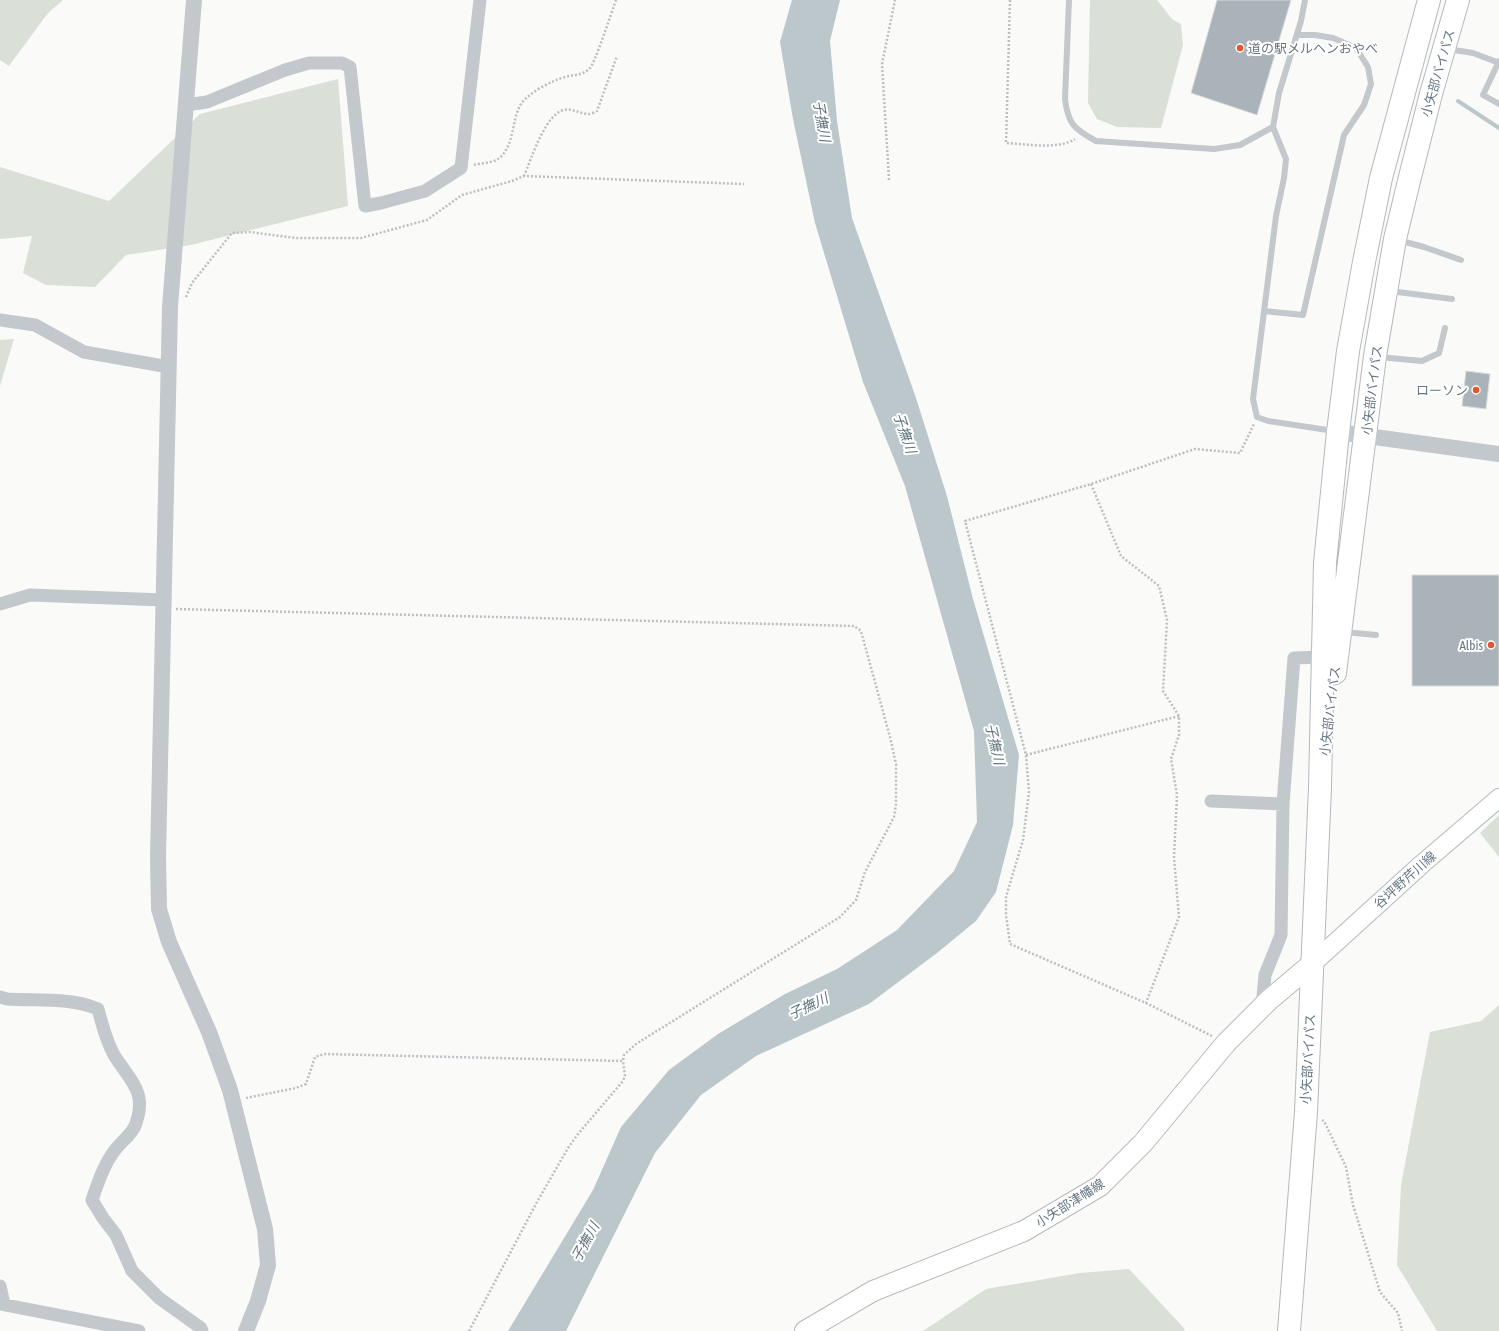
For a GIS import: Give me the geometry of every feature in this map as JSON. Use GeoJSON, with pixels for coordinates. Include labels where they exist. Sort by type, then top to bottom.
{"type":"FeatureCollection","features":[{"type":"Feature","properties":{"kind":"highway","name":"小矢部バイパス"},"geometry":{"type":"LineString","coordinates":[[1289,1331],[1306,1112],[1320,787],[1326,563],[1338,432],[1351,336],[1381,178],[1429,0]]}},
{"type":"Feature","properties":{"kind":"highway","name":"小矢部バイパス"},"geometry":{"type":"LineString","coordinates":[[1320,787],[1375,356],[1395,240],[1444,48],[1458,0]]}},
{"type":"Feature","properties":{"kind":"main road","name":"谷坪野芹川線"},"geometry":{"type":"LineString","coordinates":[[1313,963],[1422,864],[1499,798]]}},
{"type":"Feature","properties":{"kind":"main road","name":"小矢部津幡線"},"geometry":{"type":"LineString","coordinates":[[806,1331],[873,1291],[1024,1231],[1100,1186],[1143,1143],[1226,1043],[1262,1007],[1313,963]]}},
{"type":"Feature","properties":{"kind":"street"},"geometry":{"type":"LineString","coordinates":[[194,0],[170,307],[158,849],[159,909],[169,942],[209,1032],[230,1090],[265,1230],[268,1265],[258,1301],[246,1331]]}},
{"type":"Feature","properties":{"kind":"street"},"geometry":{"type":"LineString","coordinates":[[186,105],[207,102],[285,70],[309,63],[342,63],[350,67],[365,206],[425,191],[461,168],[480,0]]}},
{"type":"Feature","properties":{"kind":"street"},"geometry":{"type":"LineString","coordinates":[[0,320],[35,325],[84,352],[169,367]]}},
{"type":"Feature","properties":{"kind":"street"},"geometry":{"type":"LineString","coordinates":[[1338,432],[1499,453]]}},
{"type":"Feature","properties":{"kind":"street"},"geometry":{"type":"LineString","coordinates":[[0,604],[30,595],[164,604]]}},
{"type":"Feature","properties":{"kind":"street"},"geometry":{"type":"LineString","coordinates":[[1262,1007],[1265,975],[1281,935],[1283,804],[1294,658],[1323,657]]}},
{"type":"Feature","properties":{"kind":"street"},"geometry":{"type":"LineString","coordinates":[[1211,801],[1283,804]]}},
{"type":"Feature","properties":{"kind":"street"},"geometry":{"type":"LineString","coordinates":[[0,997],[20,1000],[68,1000],[85,1003],[98,1008],[103,1030],[114,1054],[138,1089],[140,1103],[134,1128],[115,1150],[108,1161],[92,1200],[103,1218],[116,1234],[132,1271],[159,1298],[201,1328],[202,1331]]}},
{"type":"Feature","properties":{"kind":"street"},"geometry":{"type":"LineString","coordinates":[[0,1286],[2,1304],[139,1331]]}},
{"type":"Feature","properties":{"kind":"lane"},"geometry":{"type":"LineString","coordinates":[[1069,0],[1065,99],[1067,114],[1072,124],[1080,132],[1096,141],[1214,149],[1240,145],[1273,126]]}},
{"type":"Feature","properties":{"kind":"lane"},"geometry":{"type":"LineString","coordinates":[[1305,0],[1297,35],[1279,93],[1273,126],[1286,159],[1284,178],[1276,216],[1253,399],[1257,417],[1268,421],[1338,432]]}},
{"type":"Feature","properties":{"kind":"lane"},"geometry":{"type":"LineString","coordinates":[[1264,311],[1303,315],[1344,135],[1364,105],[1371,84],[1368,67],[1356,48],[1333,38],[1315,35],[1297,35]]}},
{"type":"Feature","properties":{"kind":"lane"},"geometry":{"type":"LineString","coordinates":[[1444,48],[1473,53],[1499,62],[1483,96],[1499,104]]}},
{"type":"Feature","properties":{"kind":"lane"},"geometry":{"type":"LineString","coordinates":[[1395,240],[1424,247],[1461,260]]}},
{"type":"Feature","properties":{"kind":"lane"},"geometry":{"type":"LineString","coordinates":[[1387,291],[1452,299]]}},
{"type":"Feature","properties":{"kind":"lane"},"geometry":{"type":"LineString","coordinates":[[1375,356],[1422,361],[1439,353],[1445,328]]}},
{"type":"Feature","properties":{"kind":"lane"},"geometry":{"type":"LineString","coordinates":[[1340,632],[1376,635]]}},
{"type":"Feature","properties":{"kind":"path"},"geometry":{"type":"LineString","coordinates":[[461,168],[498,159],[508,147],[513,126],[522,103],[533,93],[554,80],[581,75],[591,67],[616,0]]}},
{"type":"Feature","properties":{"kind":"path"},"geometry":{"type":"LineString","coordinates":[[889,180],[882,64],[896,0]]}},
{"type":"Feature","properties":{"kind":"path"},"geometry":{"type":"LineString","coordinates":[[1010,0],[1006,143],[1059,145],[1068,143],[1080,132]]}},
{"type":"Feature","properties":{"kind":"path"},"geometry":{"type":"LineString","coordinates":[[524,176],[540,139],[556,114],[564,110],[575,110],[589,114],[597,111],[617,56]]}},
{"type":"Feature","properties":{"kind":"path"},"geometry":{"type":"LineString","coordinates":[[185,300],[192,283],[232,233],[250,232],[296,238],[362,238],[427,220],[462,195],[524,176],[744,184]]}},
{"type":"Feature","properties":{"kind":"path"},"geometry":{"type":"LineString","coordinates":[[1226,1043],[1146,1003],[1010,944],[1006,915],[1006,897],[1023,840],[1028,792],[1026,755],[965,521],[1091,484],[1195,449],[1240,453],[1257,417]]}},
{"type":"Feature","properties":{"kind":"path"},"geometry":{"type":"LineString","coordinates":[[1091,484],[1121,556],[1159,586],[1166,620],[1163,691],[1179,716],[1179,735],[1171,759],[1177,795],[1174,857],[1179,918],[1146,1003]]}},
{"type":"Feature","properties":{"kind":"path"},"geometry":{"type":"LineString","coordinates":[[164,604],[854,626],[861,631],[890,737],[896,764],[896,788],[894,817],[865,872],[856,900],[840,917],[636,1044],[624,1055],[623,1081],[568,1148],[469,1331]]}},
{"type":"Feature","properties":{"kind":"path"},"geometry":{"type":"LineString","coordinates":[[1026,755],[1179,716]]}},
{"type":"Feature","properties":{"kind":"path"},"geometry":{"type":"LineString","coordinates":[[233,1101],[296,1088],[306,1084],[315,1057],[324,1054],[623,1061]]}},
{"type":"Feature","properties":{"kind":"path"},"geometry":{"type":"LineString","coordinates":[[1306,1112],[1324,1121],[1346,1167],[1354,1205],[1380,1292],[1398,1314],[1402,1331]]}},
{"type":"Feature","properties":{"kind":"shaded area"},"geometry":{"type":"Polygon","coordinates":[[[0,0],[63,0],[48,13],[9,66],[0,60],[0,0]]]}},
{"type":"Feature","properties":{"kind":"shaded area"},"geometry":{"type":"Polygon","coordinates":[[[1090,0],[1157,0],[1172,19],[1181,24],[1183,45],[1161,128],[1117,127],[1097,119],[1088,103],[1090,0]]]}},
{"type":"Feature","properties":{"kind":"shaded area"},"geometry":{"type":"Polygon","coordinates":[[[338,79],[348,206],[191,245],[126,255],[95,287],[46,285],[23,273],[32,236],[0,239],[0,167],[109,201],[200,114],[338,79]]]}},
{"type":"Feature","properties":{"kind":"shaded area"},"geometry":{"type":"Polygon","coordinates":[[[14,339],[0,386],[0,340],[14,339]]]}},
{"type":"Feature","properties":{"kind":"shaded area"},"geometry":{"type":"Polygon","coordinates":[[[1499,815],[1499,857],[1480,833],[1499,815]]]}},
{"type":"Feature","properties":{"kind":"shaded area"},"geometry":{"type":"Polygon","coordinates":[[[1499,1005],[1499,1331],[1437,1331],[1397,1265],[1401,1185],[1430,1032],[1481,1021],[1499,1005]]]}},
{"type":"Feature","properties":{"kind":"shaded area"},"geometry":{"type":"Polygon","coordinates":[[[1129,1269],[1185,1331],[923,1331],[986,1289],[1080,1273],[1129,1269]]]}},
{"type":"Feature","properties":{"kind":"water","name":"子撫川"},"geometry":{"type":"Polygon","coordinates":[[[792,0],[840,0],[830,41],[837,121],[852,218],[915,395],[947,496],[973,599],[1019,755],[1013,825],[996,892],[976,921],[937,953],[869,1004],[756,1056],[701,1095],[655,1153],[566,1331],[508,1331],[593,1190],[621,1127],[669,1070],[718,1034],[785,994],[837,969],[897,930],[954,871],[977,822],[974,731],[905,486],[863,382],[815,223],[793,119],[780,42],[792,0]]]}},
{"type":"Feature","properties":{"kind":"building","name":"道の駅メルヘンおやべ"},"geometry":{"type":"Polygon","coordinates":[[[1217,0],[1291,0],[1257,115],[1191,93],[1217,0]]]}},
{"type":"Feature","properties":{"kind":"building","name":"ローソン"},"geometry":{"type":"Polygon","coordinates":[[[1466,371],[1490,374],[1486,409],[1462,406],[1466,371]]]}},
{"type":"Feature","properties":{"kind":"building"},"geometry":{"type":"Polygon","coordinates":[[[1412,575],[1499,575],[1499,686],[1412,686],[1412,575]]]}},
{"type":"Feature","properties":{"kind":"waterway"},"geometry":{"type":"LineString","coordinates":[[1458,101],[1499,128]]}},
{"type":"Feature","properties":{"kind":"place","name":"道の駅メルヘンおやべ"},"geometry":{"type":"Point","coordinates":[1240,48]}},
{"type":"Feature","properties":{"kind":"place","name":"ローソン"},"geometry":{"type":"Point","coordinates":[1476,390]}},
{"type":"Feature","properties":{"kind":"place","name":"Albis"},"geometry":{"type":"Point","coordinates":[1491,645]}}]}
